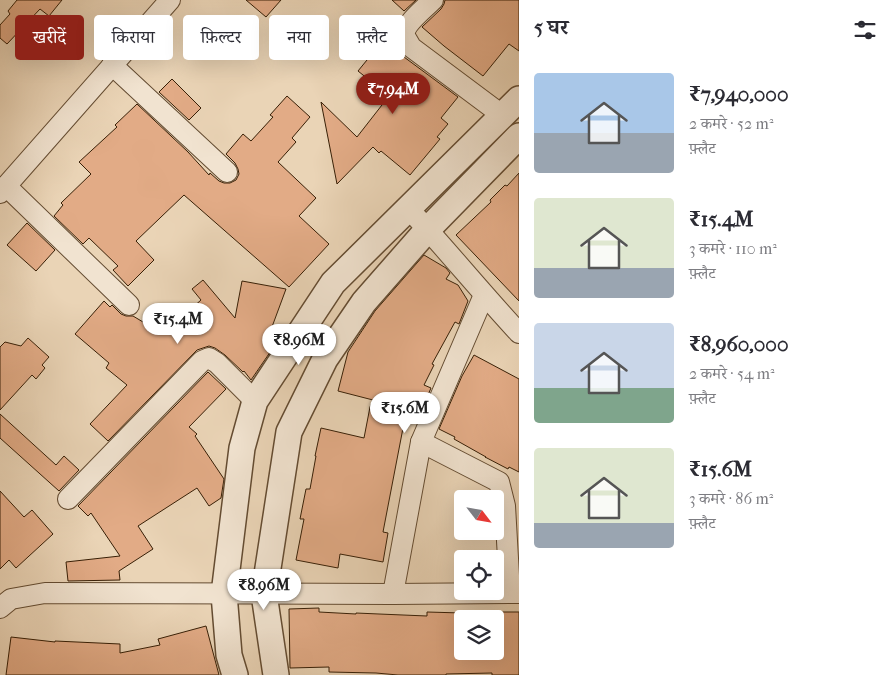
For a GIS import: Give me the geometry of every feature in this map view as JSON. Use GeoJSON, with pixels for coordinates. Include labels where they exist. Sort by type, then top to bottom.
{"type":"FeatureCollection","features":[{"type":"Feature","properties":{"kind":"street"},"geometry":{"type":"LineString","coordinates":[[129,305],[3,190],[170,0]]}},
{"type":"Feature","properties":{"kind":"street"},"geometry":{"type":"LineString","coordinates":[[235,675],[228,655],[224,594],[242,448],[255,402],[333,283],[511,107],[412,47],[405,36],[406,29],[433,0]]}},
{"type":"Feature","properties":{"kind":"street"},"geometry":{"type":"LineString","coordinates":[[112,66],[228,172]]}},
{"type":"Feature","properties":{"kind":"street"},"geometry":{"type":"LineString","coordinates":[[276,675],[264,594],[289,432],[325,359],[364,302],[428,229],[519,136]]}},
{"type":"Feature","properties":{"kind":"street"},"geometry":{"type":"LineString","coordinates":[[408,208],[519,333]]}},
{"type":"Feature","properties":{"kind":"street"},"geometry":{"type":"LineString","coordinates":[[393,594],[421,442],[484,295]]}},
{"type":"Feature","properties":{"kind":"street"},"geometry":{"type":"LineString","coordinates":[[68,499],[202,361],[209,358],[217,362],[255,402]]}},
{"type":"Feature","properties":{"kind":"street"},"geometry":{"type":"LineString","coordinates":[[0,608],[11,599],[45,593],[514,593],[505,506],[499,482],[421,442]]}},
{"type":"Feature","properties":{"kind":"building"},"geometry":{"type":"Polygon","coordinates":[[[17,0],[62,0],[50,15],[40,9],[34,15],[15,15],[15,36],[7,44],[0,38],[0,25],[10,14],[8,11],[17,0]]]}},
{"type":"Feature","properties":{"kind":"building"},"geometry":{"type":"Polygon","coordinates":[[[246,0],[281,0],[266,17],[246,0]]]}},
{"type":"Feature","properties":{"kind":"building"},"geometry":{"type":"Polygon","coordinates":[[[392,0],[416,0],[404,11],[392,0]]]}},
{"type":"Feature","properties":{"kind":"building"},"geometry":{"type":"Polygon","coordinates":[[[445,0],[519,0],[519,51],[509,44],[483,76],[422,27],[441,9],[445,0]]]}},
{"type":"Feature","properties":{"kind":"building"},"geometry":{"type":"Polygon","coordinates":[[[405,58],[458,97],[441,118],[448,124],[437,137],[440,139],[410,175],[381,151],[379,153],[373,147],[337,184],[321,102],[357,137],[389,96],[358,71],[367,60],[405,60],[405,58]]]}},
{"type":"Feature","properties":{"kind":"building"},"geometry":{"type":"Polygon","coordinates":[[[172,79],[201,108],[189,120],[159,92],[172,79]]]}},
{"type":"Feature","properties":{"kind":"building"},"geometry":{"type":"Polygon","coordinates":[[[287,96],[310,117],[292,138],[296,142],[278,162],[316,198],[299,216],[329,244],[289,287],[184,195],[136,241],[154,260],[128,286],[113,270],[118,266],[89,238],[83,244],[54,216],[63,205],[61,203],[91,174],[79,162],[117,127],[115,125],[137,104],[188,152],[209,175],[210,173],[219,181],[230,183],[236,180],[239,174],[235,163],[226,154],[243,134],[251,141],[273,117],[270,115],[287,96]]]}},
{"type":"Feature","properties":{"kind":"building"},"geometry":{"type":"Polygon","coordinates":[[[519,173],[519,301],[456,235],[519,173]]]}},
{"type":"Feature","properties":{"kind":"building"},"geometry":{"type":"Polygon","coordinates":[[[27,223],[55,250],[36,271],[7,245],[27,223]]]}},
{"type":"Feature","properties":{"kind":"building"},"geometry":{"type":"Polygon","coordinates":[[[424,255],[446,268],[450,273],[446,279],[458,285],[468,301],[459,324],[455,322],[432,364],[434,365],[424,385],[431,388],[424,404],[409,397],[383,532],[388,533],[383,562],[340,554],[338,568],[296,560],[304,519],[300,519],[306,489],[310,489],[321,428],[364,438],[373,400],[338,391],[348,352],[375,311],[424,255]]]}},
{"type":"Feature","properties":{"kind":"building"},"geometry":{"type":"Polygon","coordinates":[[[203,280],[235,318],[242,281],[286,289],[269,335],[275,345],[251,380],[244,371],[215,348],[209,346],[197,350],[108,441],[90,424],[127,385],[106,368],[109,363],[75,334],[104,301],[110,307],[112,305],[121,314],[133,316],[163,334],[201,300],[192,289],[203,280]]]}},
{"type":"Feature","properties":{"kind":"building"},"geometry":{"type":"Polygon","coordinates":[[[28,338],[49,357],[42,365],[45,368],[36,379],[32,375],[0,410],[0,347],[5,342],[21,346],[28,338]]]}},
{"type":"Feature","properties":{"kind":"building"},"geometry":{"type":"Polygon","coordinates":[[[474,355],[519,379],[519,472],[509,467],[508,469],[485,457],[439,429],[462,376],[474,355]]]}},
{"type":"Feature","properties":{"kind":"building"},"geometry":{"type":"Polygon","coordinates":[[[208,372],[226,389],[189,427],[197,434],[195,436],[224,479],[221,498],[209,506],[197,488],[138,526],[153,549],[119,571],[120,580],[68,581],[66,562],[120,556],[91,513],[88,516],[78,506],[208,372]]]}},
{"type":"Feature","properties":{"kind":"building"},"geometry":{"type":"Polygon","coordinates":[[[0,414],[56,465],[64,456],[79,470],[59,491],[0,438],[0,414]]]}},
{"type":"Feature","properties":{"kind":"building"},"geometry":{"type":"Polygon","coordinates":[[[0,491],[24,517],[32,510],[53,534],[16,568],[9,560],[0,569],[0,491]]]}},
{"type":"Feature","properties":{"kind":"building"},"geometry":{"type":"Polygon","coordinates":[[[319,608],[319,612],[427,616],[427,612],[454,613],[454,660],[504,660],[504,612],[519,612],[519,675],[492,675],[492,673],[398,675],[329,672],[329,667],[290,668],[289,609],[319,608]]]}},
{"type":"Feature","properties":{"kind":"building"},"geometry":{"type":"Polygon","coordinates":[[[206,626],[219,675],[6,675],[11,637],[55,642],[120,644],[120,653],[160,645],[158,639],[206,626]]]}}]}
